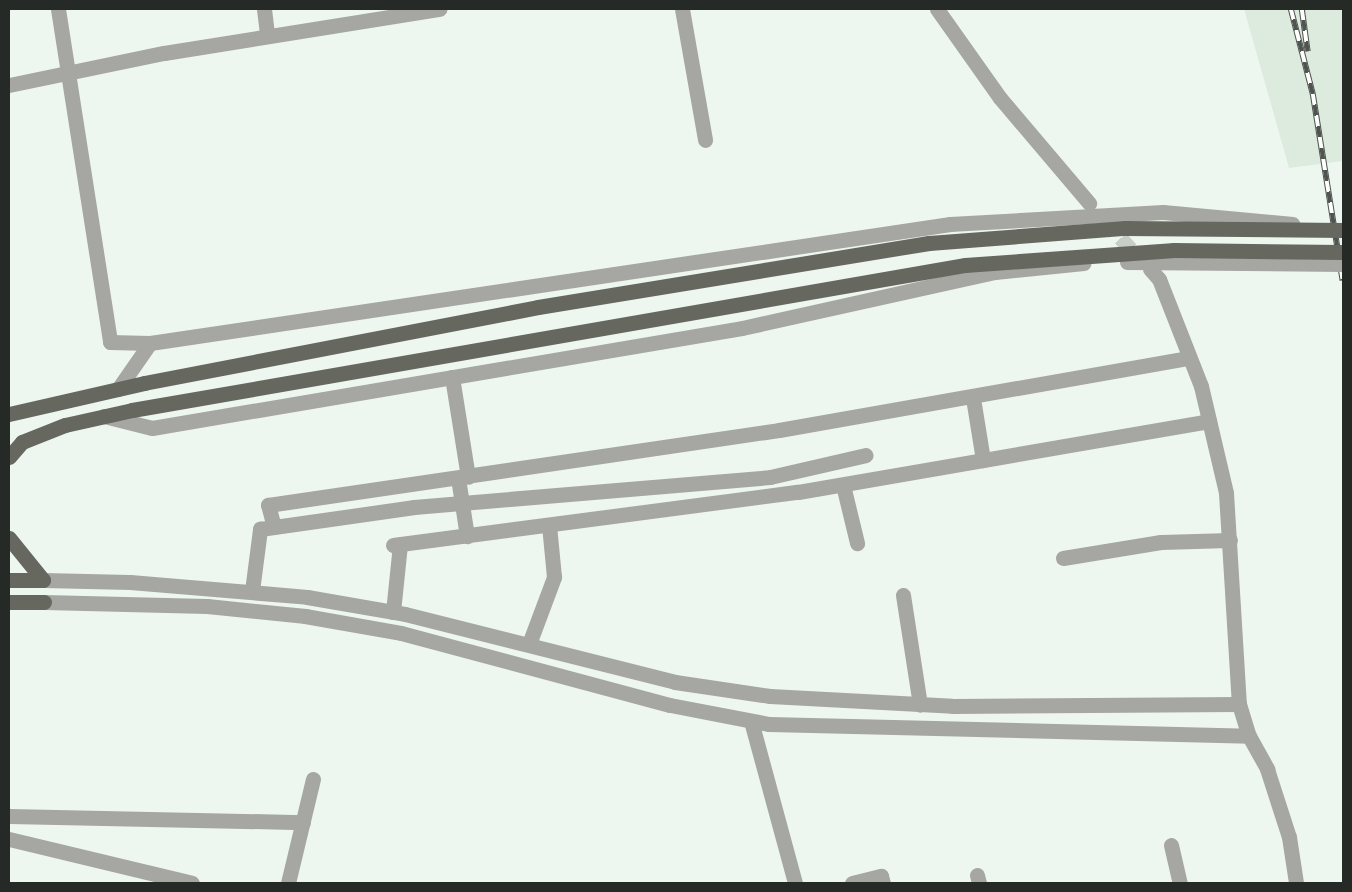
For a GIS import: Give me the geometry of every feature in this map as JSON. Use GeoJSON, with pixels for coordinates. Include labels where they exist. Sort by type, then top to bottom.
{"type":"FeatureCollection","features":[{"type":"Feature","properties":{"kind":"main road"},"geometry":{"type":"LineString","coordinates":[[9,414],[118,388],[538,307],[929,243],[1124,228],[1343,229]]}},
{"type":"Feature","properties":{"kind":"main road"},"geometry":{"type":"LineString","coordinates":[[9,457],[15,445],[104,416],[132,410],[964,265],[1174,250],[1343,252]]}},
{"type":"Feature","properties":{"kind":"main road"},"geometry":{"type":"LineString","coordinates":[[9,538],[43,580]]}},
{"type":"Feature","properties":{"kind":"main road"},"geometry":{"type":"LineString","coordinates":[[9,580],[43,580]]}},
{"type":"Feature","properties":{"kind":"main road"},"geometry":{"type":"LineString","coordinates":[[9,602],[44,602]]}},
{"type":"Feature","properties":{"kind":"street"},"geometry":{"type":"LineString","coordinates":[[58,9],[70,73],[110,342],[150,343],[950,224],[1163,212],[1343,229]]}},
{"type":"Feature","properties":{"kind":"street"},"geometry":{"type":"LineString","coordinates":[[264,9],[267,35]]}},
{"type":"Feature","properties":{"kind":"street"},"geometry":{"type":"LineString","coordinates":[[9,85],[267,35],[440,9]]}},
{"type":"Feature","properties":{"kind":"street"},"geometry":{"type":"LineString","coordinates":[[682,9],[706,140]]}},
{"type":"Feature","properties":{"kind":"street"},"geometry":{"type":"LineString","coordinates":[[937,9],[1000,98],[1089,203]]}},
{"type":"Feature","properties":{"kind":"street"},"geometry":{"type":"LineString","coordinates":[[104,416],[152,428],[742,328],[995,272],[1127,262],[1343,264]]}},
{"type":"Feature","properties":{"kind":"street"},"geometry":{"type":"LineString","coordinates":[[1150,269],[1159,279],[1189,358],[1209,421],[1226,493],[1239,704],[1249,736],[1268,768],[1289,837],[1296,883]]}},
{"type":"Feature","properties":{"kind":"street"},"geometry":{"type":"LineString","coordinates":[[118,388],[150,343]]}},
{"type":"Feature","properties":{"kind":"street"},"geometry":{"type":"LineString","coordinates":[[274,527],[268,505],[463,477],[973,398],[1189,358]]}},
{"type":"Feature","properties":{"kind":"street"},"geometry":{"type":"LineString","coordinates":[[452,377],[463,477],[462,504],[467,536]]}},
{"type":"Feature","properties":{"kind":"street"},"geometry":{"type":"LineString","coordinates":[[973,398],[983,460]]}},
{"type":"Feature","properties":{"kind":"street"},"geometry":{"type":"LineString","coordinates":[[393,612],[396,545],[843,485],[1209,421]]}},
{"type":"Feature","properties":{"kind":"street"},"geometry":{"type":"LineString","coordinates":[[252,591],[260,529],[462,504],[770,477],[866,455]]}},
{"type":"Feature","properties":{"kind":"street"},"geometry":{"type":"LineString","coordinates":[[843,485],[857,543]]}},
{"type":"Feature","properties":{"kind":"street"},"geometry":{"type":"LineString","coordinates":[[529,644],[554,577],[549,525]]}},
{"type":"Feature","properties":{"kind":"street"},"geometry":{"type":"LineString","coordinates":[[1063,558],[1161,542],[1230,540]]}},
{"type":"Feature","properties":{"kind":"street"},"geometry":{"type":"LineString","coordinates":[[43,580],[252,591],[393,612],[694,685],[770,696],[920,705],[1239,704]]}},
{"type":"Feature","properties":{"kind":"street"},"geometry":{"type":"LineString","coordinates":[[904,595],[920,705]]}},
{"type":"Feature","properties":{"kind":"street"},"geometry":{"type":"LineString","coordinates":[[44,602],[207,606],[305,616],[401,633],[670,705],[751,721],[856,729],[1249,736]]}},
{"type":"Feature","properties":{"kind":"street"},"geometry":{"type":"LineString","coordinates":[[751,721],[795,883]]}},
{"type":"Feature","properties":{"kind":"street"},"geometry":{"type":"LineString","coordinates":[[288,883],[313,779]]}},
{"type":"Feature","properties":{"kind":"street"},"geometry":{"type":"LineString","coordinates":[[9,816],[303,822]]}},
{"type":"Feature","properties":{"kind":"street"},"geometry":{"type":"LineString","coordinates":[[9,839],[192,883]]}},
{"type":"Feature","properties":{"kind":"street"},"geometry":{"type":"LineString","coordinates":[[1171,845],[1180,883]]}},
{"type":"Feature","properties":{"kind":"street"},"geometry":{"type":"LineString","coordinates":[[852,883],[881,876],[883,883]]}},
{"type":"Feature","properties":{"kind":"shaded area"},"geometry":{"type":"Polygon","coordinates":[[[1244,9],[1343,9],[1343,161],[1289,168],[1244,9]]]}},
{"type":"Feature","properties":{"kind":"tunnel"},"geometry":{"type":"LineString","coordinates":[[1105,221],[1142,261]]}},
{"type":"Feature","properties":{"kind":"railway"},"geometry":{"type":"LineString","coordinates":[[1291,9],[1313,94],[1343,281]]}},
{"type":"Feature","properties":{"kind":"railway"},"geometry":{"type":"LineString","coordinates":[[1302,9],[1308,52]]}}]}
